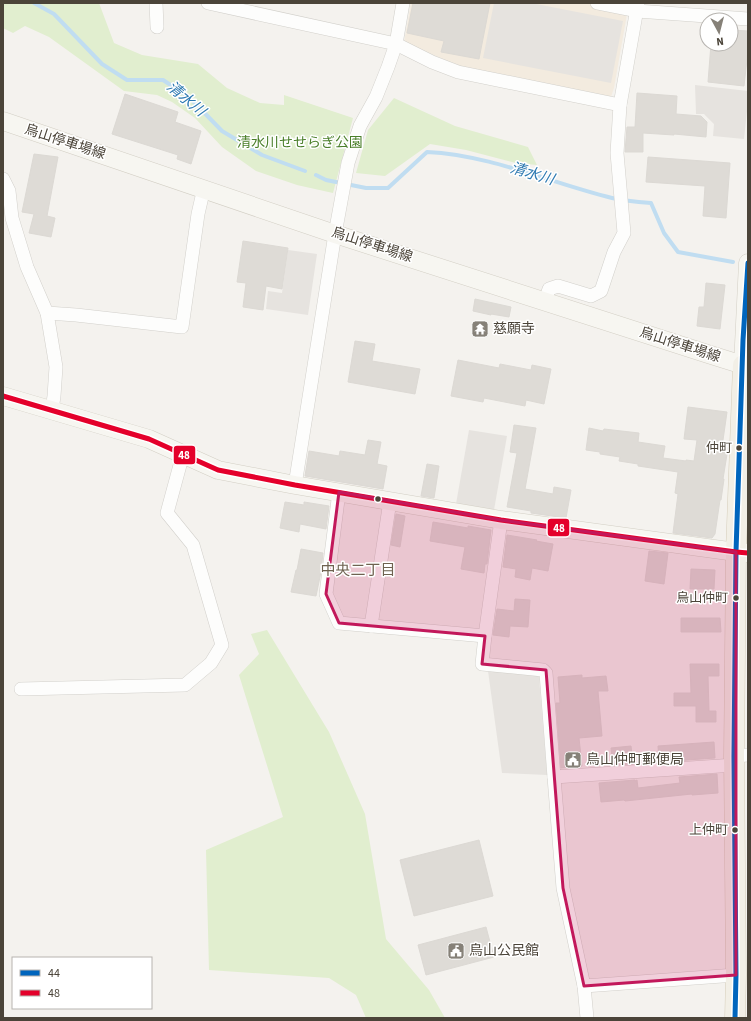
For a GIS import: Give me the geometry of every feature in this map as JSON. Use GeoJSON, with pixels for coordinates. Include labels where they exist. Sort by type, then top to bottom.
{"type":"FeatureCollection","features":[{"type":"Feature","properties":{"kind":"main road","name":"烏山停車場線"},"geometry":{"type":"LineString","coordinates":[[3,122],[204,188],[335,234],[745,365]]}},
{"type":"Feature","properties":{"kind":"main road"},"geometry":{"type":"LineString","coordinates":[[735,1018],[745,365],[748,263]]}},
{"type":"Feature","properties":{"kind":"main road"},"geometry":{"type":"LineString","coordinates":[[3,396],[149,439],[218,470],[295,485],[501,520],[742,552]]}},
{"type":"Feature","properties":{"kind":"street"},"geometry":{"type":"LineString","coordinates":[[156,3],[157,27]]}},
{"type":"Feature","properties":{"kind":"street"},"geometry":{"type":"LineString","coordinates":[[208,3],[396,44],[432,62],[458,72],[620,105]]}},
{"type":"Feature","properties":{"kind":"street"},"geometry":{"type":"LineString","coordinates":[[295,485],[335,234],[350,158],[360,126],[376,97],[388,67],[396,44],[404,3]]}},
{"type":"Feature","properties":{"kind":"street"},"geometry":{"type":"LineString","coordinates":[[597,3],[748,19]]}},
{"type":"Feature","properties":{"kind":"street"},"geometry":{"type":"LineString","coordinates":[[545,301],[549,289],[558,286],[591,296],[601,291],[614,252],[624,233],[617,153],[620,105],[637,7]]}},
{"type":"Feature","properties":{"kind":"street"},"geometry":{"type":"LineString","coordinates":[[3,179],[9,191],[12,218],[27,267],[47,313],[56,367],[52,410]]}},
{"type":"Feature","properties":{"kind":"street"},"geometry":{"type":"LineString","coordinates":[[47,313],[182,327],[198,214],[204,188]]}},
{"type":"Feature","properties":{"kind":"street"},"geometry":{"type":"LineString","coordinates":[[21,688],[185,685],[211,663],[222,645],[193,545],[168,513],[183,454]]}},
{"type":"Feature","properties":{"kind":"street"},"geometry":{"type":"LineString","coordinates":[[339,492],[326,594],[339,624],[485,636]]}},
{"type":"Feature","properties":{"kind":"street"},"geometry":{"type":"LineString","coordinates":[[371,626],[390,501]]}},
{"type":"Feature","properties":{"kind":"street"},"geometry":{"type":"LineString","coordinates":[[501,520],[482,664],[543,670],[546,673],[563,888],[584,986],[587,1018]]}},
{"type":"Feature","properties":{"kind":"street"},"geometry":{"type":"LineString","coordinates":[[554,777],[739,759]]}},
{"type":"Feature","properties":{"kind":"street"},"geometry":{"type":"LineString","coordinates":[[584,986],[736,975]]}},
{"type":"Feature","properties":{"kind":"highlighted area"},"geometry":{"type":"Polygon","coordinates":[[[339,492],[501,520],[736,552],[736,975],[584,986],[563,888],[546,670],[482,664],[485,636],[339,623],[326,594],[339,492]]]}},
{"type":"Feature","properties":{"kind":"shaded area"},"geometry":{"type":"Polygon","coordinates":[[[411,3],[629,3],[614,88],[611,97],[470,71],[404,42],[411,3]]]}},
{"type":"Feature","properties":{"kind":"shaded area"},"geometry":{"type":"Polygon","coordinates":[[[494,3],[531,3],[623,21],[611,83],[483,58],[494,3]]]}},
{"type":"Feature","properties":{"kind":"shaded area"},"geometry":{"type":"Polygon","coordinates":[[[695,85],[748,91],[744,139],[713,136],[714,124],[704,114],[696,114],[695,85]]]}},
{"type":"Feature","properties":{"kind":"shaded area"},"geometry":{"type":"Polygon","coordinates":[[[288,250],[317,254],[308,315],[266,309],[268,291],[282,293],[288,250]]]}},
{"type":"Feature","properties":{"kind":"shaded area"},"geometry":{"type":"Polygon","coordinates":[[[469,430],[507,436],[494,510],[456,504],[469,430]]]}},
{"type":"Feature","properties":{"kind":"shaded area"},"geometry":{"type":"Polygon","coordinates":[[[488,671],[532,673],[539,677],[547,775],[502,773],[488,671]]]}},
{"type":"Feature","properties":{"kind":"green space","name":"清水川せせらぎ公園"},"geometry":{"type":"Polygon","coordinates":[[[3,3],[99,3],[114,43],[142,55],[198,64],[227,88],[260,103],[284,105],[284,95],[353,118],[333,193],[297,185],[256,171],[222,147],[195,118],[172,102],[157,95],[124,91],[49,37],[25,26],[13,33],[3,28],[3,3]]]}},
{"type":"Feature","properties":{"kind":"green space"},"geometry":{"type":"Polygon","coordinates":[[[394,98],[455,126],[528,147],[537,165],[516,163],[466,150],[430,144],[385,176],[356,173],[368,130],[394,98]]]}},
{"type":"Feature","properties":{"kind":"green space"},"geometry":{"type":"Polygon","coordinates":[[[267,630],[329,732],[365,814],[386,939],[429,990],[445,1018],[366,1018],[356,995],[329,978],[209,970],[206,850],[283,817],[239,675],[259,654],[251,634],[267,630]]]}},
{"type":"Feature","properties":{"kind":"building"},"geometry":{"type":"Polygon","coordinates":[[[413,3],[490,3],[479,59],[441,52],[444,41],[407,33],[413,3]]]}},
{"type":"Feature","properties":{"kind":"building"},"geometry":{"type":"Polygon","coordinates":[[[739,30],[748,31],[748,50],[744,86],[708,82],[710,52],[739,52],[739,30]]]}},
{"type":"Feature","properties":{"kind":"building"},"geometry":{"type":"Polygon","coordinates":[[[637,93],[677,96],[676,114],[701,116],[707,122],[706,137],[643,133],[643,152],[625,152],[627,127],[635,127],[637,93]]]}},
{"type":"Feature","properties":{"kind":"building"},"geometry":{"type":"Polygon","coordinates":[[[125,94],[178,112],[175,122],[201,131],[191,164],[177,159],[178,155],[112,134],[125,94]]]}},
{"type":"Feature","properties":{"kind":"building"},"geometry":{"type":"Polygon","coordinates":[[[34,154],[58,157],[47,216],[55,218],[51,237],[29,233],[34,214],[22,212],[34,154]]]}},
{"type":"Feature","properties":{"kind":"building"},"geometry":{"type":"Polygon","coordinates":[[[648,157],[730,163],[726,218],[703,216],[705,186],[646,182],[648,157]]]}},
{"type":"Feature","properties":{"kind":"building"},"geometry":{"type":"Polygon","coordinates":[[[243,241],[288,248],[282,289],[266,286],[263,310],[243,307],[246,283],[237,282],[243,241]]]}},
{"type":"Feature","properties":{"kind":"building"},"geometry":{"type":"Polygon","coordinates":[[[706,283],[725,285],[720,329],[697,326],[699,307],[704,307],[706,283]]]}},
{"type":"Feature","properties":{"kind":"building"},"geometry":{"type":"Polygon","coordinates":[[[475,299],[511,307],[509,317],[473,311],[475,299]]]}},
{"type":"Feature","properties":{"kind":"building"},"geometry":{"type":"Polygon","coordinates":[[[355,341],[375,344],[372,361],[420,369],[415,394],[348,382],[355,341]]]}},
{"type":"Feature","properties":{"kind":"building"},"geometry":{"type":"Polygon","coordinates":[[[458,360],[499,368],[500,364],[531,370],[532,365],[551,369],[544,404],[526,400],[525,406],[484,398],[483,402],[451,396],[458,360]]]}},
{"type":"Feature","properties":{"kind":"building"},"geometry":{"type":"Polygon","coordinates":[[[688,407],[727,412],[722,447],[728,448],[715,534],[712,538],[673,533],[678,494],[675,493],[678,472],[638,466],[638,464],[619,461],[620,457],[586,450],[589,428],[603,431],[604,429],[639,433],[638,442],[665,446],[663,458],[694,461],[697,440],[684,439],[688,407]]]}},
{"type":"Feature","properties":{"kind":"building"},"geometry":{"type":"Polygon","coordinates":[[[514,425],[536,428],[525,489],[553,494],[554,487],[571,490],[566,518],[531,513],[531,511],[507,507],[517,453],[510,452],[514,425]]]}},
{"type":"Feature","properties":{"kind":"building"},"geometry":{"type":"Polygon","coordinates":[[[368,440],[381,442],[377,464],[387,466],[383,489],[305,476],[309,451],[339,456],[340,451],[365,455],[368,440]]]}},
{"type":"Feature","properties":{"kind":"building"},"geometry":{"type":"Polygon","coordinates":[[[427,464],[439,466],[434,498],[421,496],[427,464]]]}},
{"type":"Feature","properties":{"kind":"building"},"geometry":{"type":"Polygon","coordinates":[[[285,502],[304,505],[304,502],[329,506],[326,529],[300,524],[299,532],[280,528],[285,502]]]}},
{"type":"Feature","properties":{"kind":"building"},"geometry":{"type":"Polygon","coordinates":[[[396,514],[405,516],[400,547],[391,545],[396,514]]]}},
{"type":"Feature","properties":{"kind":"building"},"geometry":{"type":"Polygon","coordinates":[[[433,522],[491,530],[487,564],[485,564],[484,573],[461,569],[465,547],[430,541],[433,522]]]}},
{"type":"Feature","properties":{"kind":"building"},"geometry":{"type":"Polygon","coordinates":[[[507,535],[553,544],[548,571],[532,568],[530,580],[515,577],[516,569],[503,567],[507,535]]]}},
{"type":"Feature","properties":{"kind":"building"},"geometry":{"type":"Polygon","coordinates":[[[301,549],[323,553],[316,596],[291,592],[301,549]]]}},
{"type":"Feature","properties":{"kind":"building"},"geometry":{"type":"Polygon","coordinates":[[[649,551],[668,553],[664,584],[645,581],[649,551]]]}},
{"type":"Feature","properties":{"kind":"building"},"geometry":{"type":"Polygon","coordinates":[[[691,569],[715,570],[714,589],[690,589],[691,569]]]}},
{"type":"Feature","properties":{"kind":"building"},"geometry":{"type":"Polygon","coordinates":[[[515,599],[530,600],[528,627],[510,626],[509,637],[493,635],[497,609],[514,611],[515,599]]]}},
{"type":"Feature","properties":{"kind":"building"},"geometry":{"type":"Polygon","coordinates":[[[681,618],[720,618],[721,632],[681,632],[681,618]]]}},
{"type":"Feature","properties":{"kind":"building"},"geometry":{"type":"Polygon","coordinates":[[[690,664],[719,664],[719,676],[708,676],[709,711],[716,711],[716,722],[696,722],[696,706],[674,706],[674,693],[691,693],[690,664]]]}},
{"type":"Feature","properties":{"kind":"building"},"geometry":{"type":"Polygon","coordinates":[[[582,675],[582,678],[606,676],[608,691],[598,691],[602,736],[579,738],[582,766],[561,768],[556,703],[560,703],[558,677],[582,675]]]}},
{"type":"Feature","properties":{"kind":"building"},"geometry":{"type":"Polygon","coordinates":[[[714,742],[715,758],[659,762],[658,746],[714,742]]]}},
{"type":"Feature","properties":{"kind":"building"},"geometry":{"type":"Polygon","coordinates":[[[631,746],[633,764],[613,765],[611,748],[631,746]]]}},
{"type":"Feature","properties":{"kind":"building"},"geometry":{"type":"Polygon","coordinates":[[[717,774],[718,793],[601,802],[599,783],[637,780],[638,788],[680,783],[679,777],[717,774]]]}},
{"type":"Feature","properties":{"kind":"building"},"geometry":{"type":"Polygon","coordinates":[[[479,840],[493,896],[414,916],[400,860],[479,840]]]}},
{"type":"Feature","properties":{"kind":"building","name":"烏山公民館"},"geometry":{"type":"Polygon","coordinates":[[[486,927],[494,957],[426,975],[418,945],[486,927]]]}},
{"type":"Feature","properties":{"kind":"waterway","name":"清水川"},"geometry":{"type":"LineString","coordinates":[[34,3],[54,14],[102,64],[127,80],[163,80],[189,97],[222,131],[262,155],[305,171]]}},
{"type":"Feature","properties":{"kind":"waterway","name":"清水川"},"geometry":{"type":"LineString","coordinates":[[316,175],[326,180],[366,188],[388,188],[427,152],[474,158],[520,170],[612,198],[651,203],[664,233],[678,252],[733,262]]}},
{"type":"Feature","properties":{"kind":"transit line","name":"44"},"geometry":{"type":"LineString","coordinates":[[735,1018],[734,756],[736,552],[743,340],[748,263]]}},
{"type":"Feature","properties":{"kind":"transit line","name":"48"},"geometry":{"type":"LineString","coordinates":[[3,396],[149,439],[218,470],[295,485],[501,520],[748,553]]}},
{"type":"Feature","properties":{"kind":"place","name":"慈願寺"},"geometry":{"type":"Point","coordinates":[480,329]}},
{"type":"Feature","properties":{"kind":"place","name":"仲町"},"geometry":{"type":"Point","coordinates":[739,448]}},
{"type":"Feature","properties":{"kind":"place","name":"烏山仲町"},"geometry":{"type":"Point","coordinates":[736,598]}},
{"type":"Feature","properties":{"kind":"place","name":"烏山仲町郵便局"},"geometry":{"type":"Point","coordinates":[573,760]}},
{"type":"Feature","properties":{"kind":"place","name":"上仲町"},"geometry":{"type":"Point","coordinates":[735,830]}},
{"type":"Feature","properties":{"kind":"place","name":"烏山公民館"},"geometry":{"type":"Point","coordinates":[456,951]}},
{"type":"Feature","properties":{"kind":"district","name":"中央二丁目"},"geometry":{"type":"Point","coordinates":[358,570]}}]}
